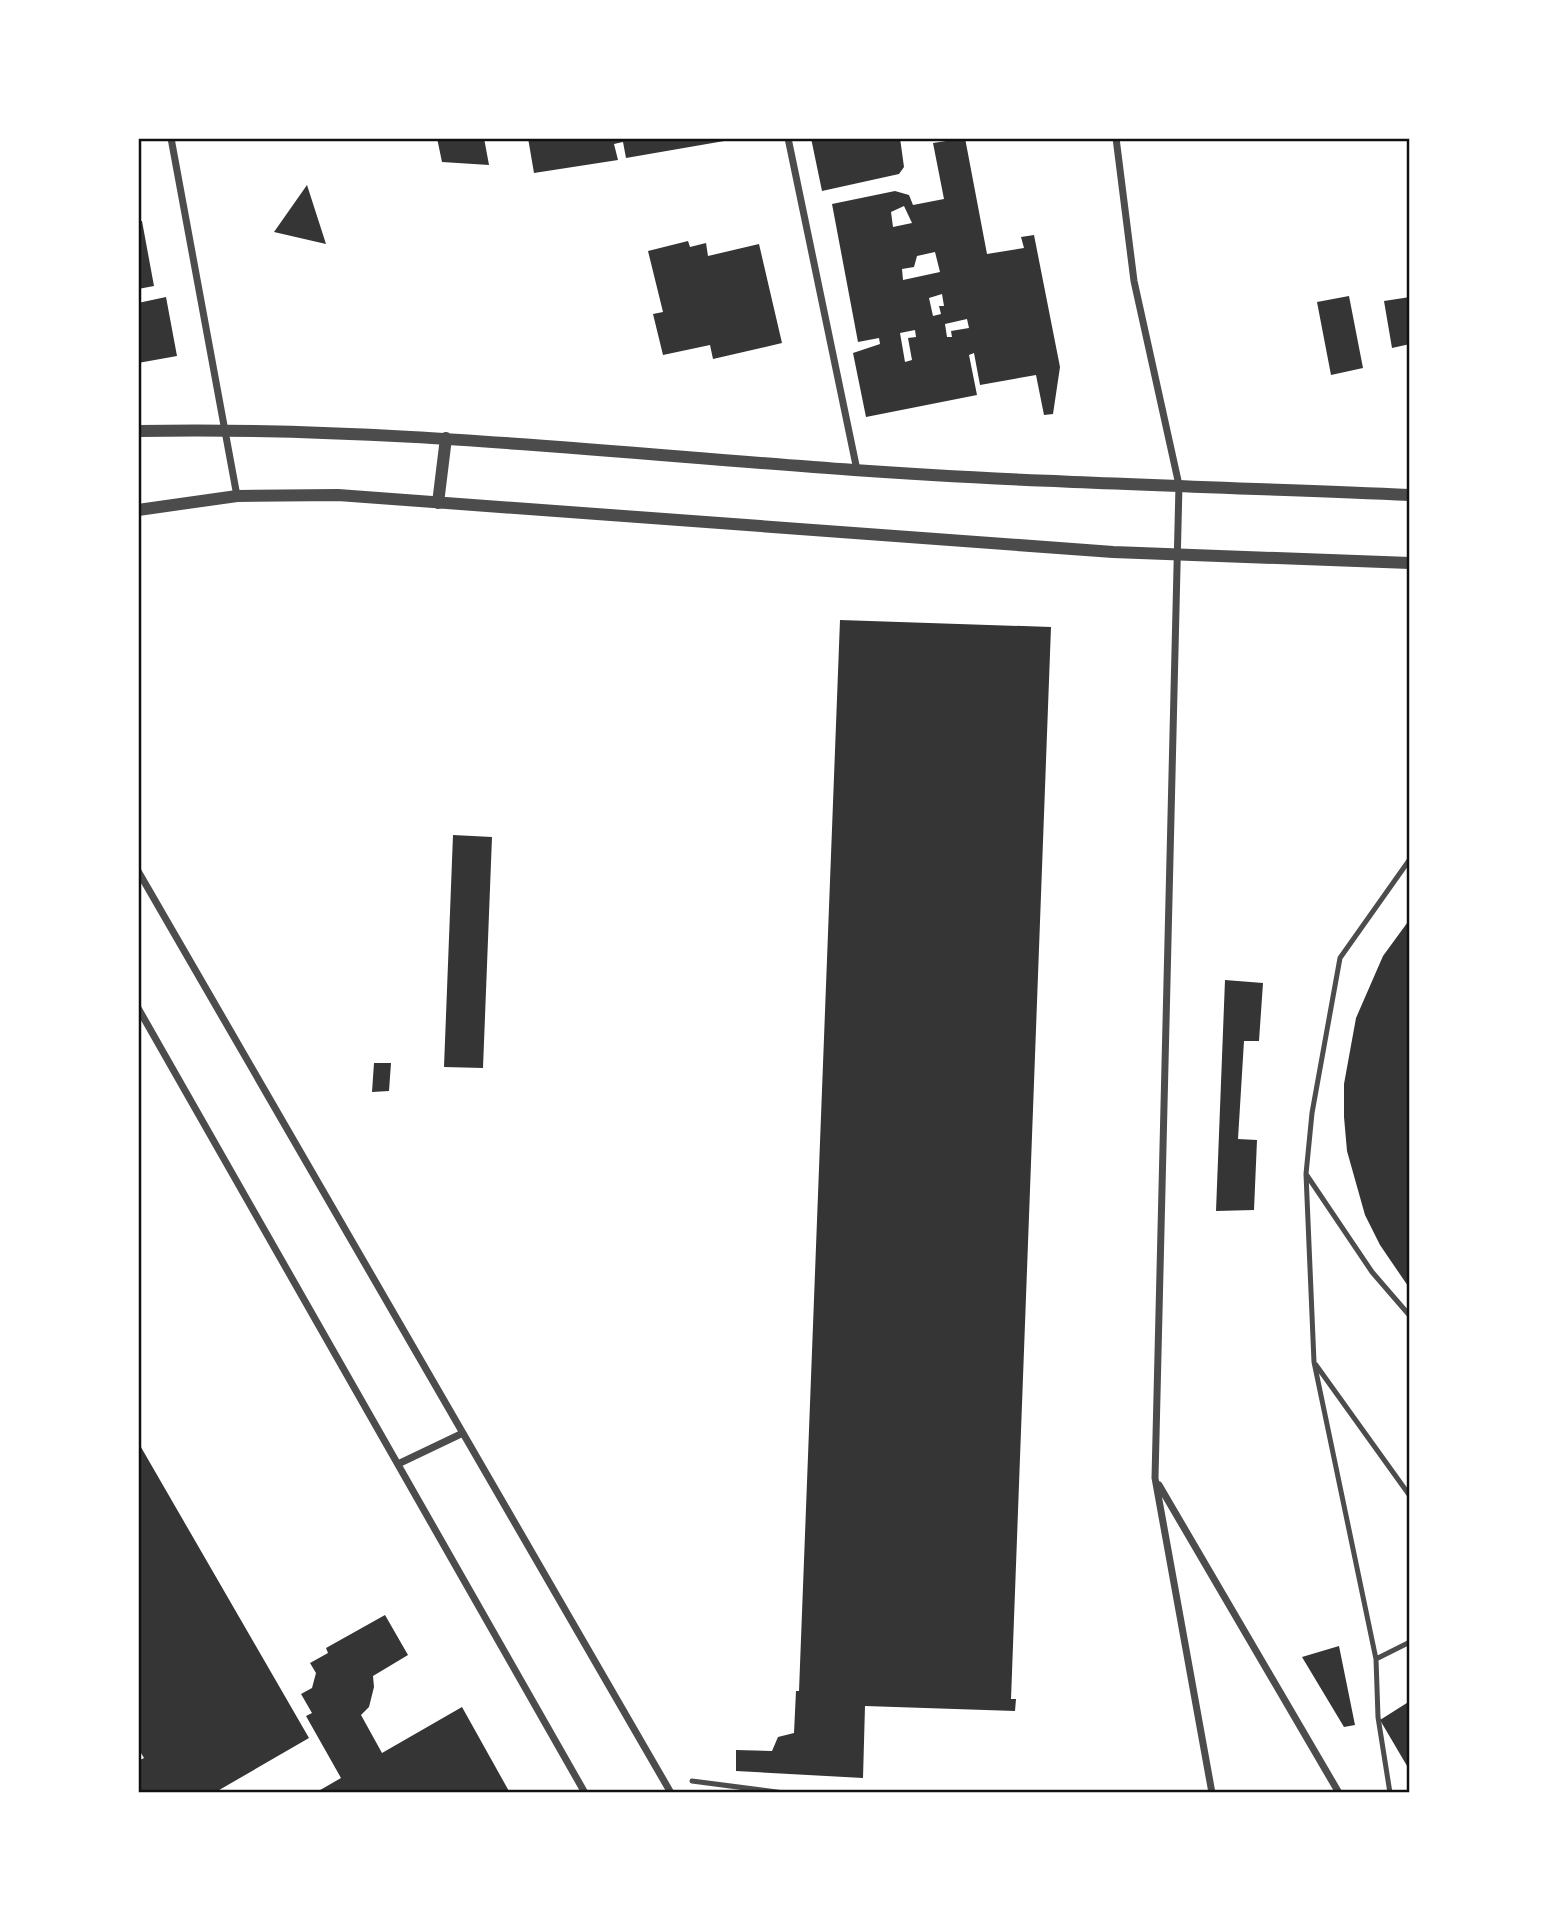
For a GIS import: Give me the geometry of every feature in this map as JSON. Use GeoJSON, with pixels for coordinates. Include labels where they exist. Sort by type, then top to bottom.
{"type":"FeatureCollection","features":[{"type":"Feature","properties":{"kind":"street"},"geometry":{"type":"LineString","coordinates":[[171,138],[237,496]]}},
{"type":"Feature","properties":{"kind":"street"},"geometry":{"type":"LineString","coordinates":[[788,138],[857,470]]}},
{"type":"Feature","properties":{"kind":"street"},"geometry":{"type":"LineString","coordinates":[[1116,138],[1134,281],[1179,485],[1155,1478],[1212,1793]]}},
{"type":"Feature","properties":{"kind":"street"},"geometry":{"type":"LineString","coordinates":[[138,431],[224,429],[446,438],[857,470],[1410,495]]}},
{"type":"Feature","properties":{"kind":"street"},"geometry":{"type":"LineString","coordinates":[[438,503],[446,438]]}},
{"type":"Feature","properties":{"kind":"street"},"geometry":{"type":"LineString","coordinates":[[138,510],[237,496],[338,495],[864,536],[1177,554],[1410,563]]}},
{"type":"Feature","properties":{"kind":"street"},"geometry":{"type":"LineString","coordinates":[[138,871],[671,1793]]}},
{"type":"Feature","properties":{"kind":"street"},"geometry":{"type":"LineString","coordinates":[[138,1008],[585,1793]]}},
{"type":"Feature","properties":{"kind":"street"},"geometry":{"type":"LineString","coordinates":[[398,1464],[463,1433]]}},
{"type":"Feature","properties":{"kind":"street"},"geometry":{"type":"LineString","coordinates":[[1155,1478],[1339,1793]]}},
{"type":"Feature","properties":{"kind":"lane"},"geometry":{"type":"LineString","coordinates":[[1390,1793],[1378,1717],[1376,1659],[1314,1362],[1306,1174],[1312,1113],[1340,958],[1410,859]]}},
{"type":"Feature","properties":{"kind":"lane"},"geometry":{"type":"LineString","coordinates":[[1306,1174],[1372,1272],[1410,1316]]}},
{"type":"Feature","properties":{"kind":"lane"},"geometry":{"type":"LineString","coordinates":[[1314,1362],[1410,1496]]}},
{"type":"Feature","properties":{"kind":"lane"},"geometry":{"type":"LineString","coordinates":[[1376,1659],[1410,1642]]}},
{"type":"Feature","properties":{"kind":"lane"},"geometry":{"type":"LineString","coordinates":[[692,1781],[784,1793]]}},
{"type":"Feature","properties":{"kind":"building"},"geometry":{"type":"Polygon","coordinates":[[[437,138],[484,138],[489,165],[442,162],[437,138]]]}},
{"type":"Feature","properties":{"kind":"building"},"geometry":{"type":"Polygon","coordinates":[[[528,138],[730,140],[626,158],[623,142],[614,144],[618,160],[534,173],[528,138]]]}},
{"type":"Feature","properties":{"kind":"building"},"geometry":{"type":"Polygon","coordinates":[[[811,138],[900,138],[904,167],[899,174],[822,191],[811,138]]]}},
{"type":"Feature","properties":{"kind":"building"},"geometry":{"type":"Polygon","coordinates":[[[965,138],[987,254],[1024,248],[1021,237],[1034,235],[1060,367],[1053,414],[1044,415],[1036,375],[980,385],[974,353],[969,355],[977,395],[866,417],[853,353],[880,344],[879,338],[858,342],[832,204],[895,191],[909,195],[913,205],[944,199],[933,143],[965,138]],[[904,206],[891,212],[893,227],[912,223],[904,206]],[[935,252],[917,256],[914,267],[902,269],[903,280],[940,272],[935,252]],[[942,294],[929,298],[933,316],[941,314],[939,306],[944,306],[942,294]],[[967,319],[945,324],[947,337],[952,337],[951,331],[969,328],[967,319]],[[915,330],[900,333],[905,362],[912,360],[908,338],[916,337],[915,330]]]}},
{"type":"Feature","properties":{"kind":"building"},"geometry":{"type":"Polygon","coordinates":[[[307,185],[326,244],[274,232],[307,185]]]}},
{"type":"Feature","properties":{"kind":"building"},"geometry":{"type":"Polygon","coordinates":[[[138,221],[142,221],[154,286],[138,289],[138,221]]]}},
{"type":"Feature","properties":{"kind":"building"},"geometry":{"type":"Polygon","coordinates":[[[688,241],[690,247],[706,243],[708,256],[759,244],[782,343],[713,359],[710,345],[663,355],[653,314],[663,312],[648,251],[688,241]]]}},
{"type":"Feature","properties":{"kind":"building"},"geometry":{"type":"Polygon","coordinates":[[[1349,296],[1363,368],[1331,375],[1317,302],[1349,296]]]}},
{"type":"Feature","properties":{"kind":"building"},"geometry":{"type":"Polygon","coordinates":[[[166,297],[177,356],[138,363],[138,303],[166,297]]]}},
{"type":"Feature","properties":{"kind":"building"},"geometry":{"type":"Polygon","coordinates":[[[1410,297],[1410,344],[1392,348],[1384,301],[1410,297]]]}},
{"type":"Feature","properties":{"kind":"building"},"geometry":{"type":"Polygon","coordinates":[[[840,620],[1051,627],[1011,1699],[1016,1699],[1015,1711],[865,1706],[863,1778],[736,1771],[736,1750],[772,1751],[778,1737],[794,1733],[796,1691],[799,1691],[840,620]]]}},
{"type":"Feature","properties":{"kind":"building"},"geometry":{"type":"Polygon","coordinates":[[[453,835],[492,837],[483,1068],[444,1067],[453,835]]]}},
{"type":"Feature","properties":{"kind":"building"},"geometry":{"type":"Polygon","coordinates":[[[1410,919],[1410,1289],[1380,1245],[1365,1215],[1347,1151],[1344,1084],[1356,1018],[1383,956],[1410,919]]]}},
{"type":"Feature","properties":{"kind":"building"},"geometry":{"type":"Polygon","coordinates":[[[1225,980],[1263,983],[1259,1041],[1244,1041],[1238,1139],[1257,1140],[1254,1210],[1216,1211],[1225,980]]]}},
{"type":"Feature","properties":{"kind":"building"},"geometry":{"type":"Polygon","coordinates":[[[374,1063],[391,1063],[389,1091],[372,1092],[374,1063]]]}},
{"type":"Feature","properties":{"kind":"building"},"geometry":{"type":"Polygon","coordinates":[[[138,1442],[309,1738],[214,1793],[138,1793],[138,1761],[144,1758],[138,1748],[138,1442]]]}},
{"type":"Feature","properties":{"kind":"building"},"geometry":{"type":"Polygon","coordinates":[[[385,1615],[408,1655],[373,1676],[374,1687],[369,1707],[361,1715],[382,1753],[462,1707],[510,1793],[315,1793],[341,1778],[306,1716],[312,1713],[301,1694],[312,1688],[316,1673],[310,1663],[328,1653],[326,1648],[385,1615]]]}},
{"type":"Feature","properties":{"kind":"building"},"geometry":{"type":"Polygon","coordinates":[[[1339,1646],[1355,1725],[1344,1727],[1302,1657],[1339,1646]]]}},
{"type":"Feature","properties":{"kind":"building"},"geometry":{"type":"Polygon","coordinates":[[[1410,1701],[1410,1771],[1380,1720],[1410,1701]]]}}]}
